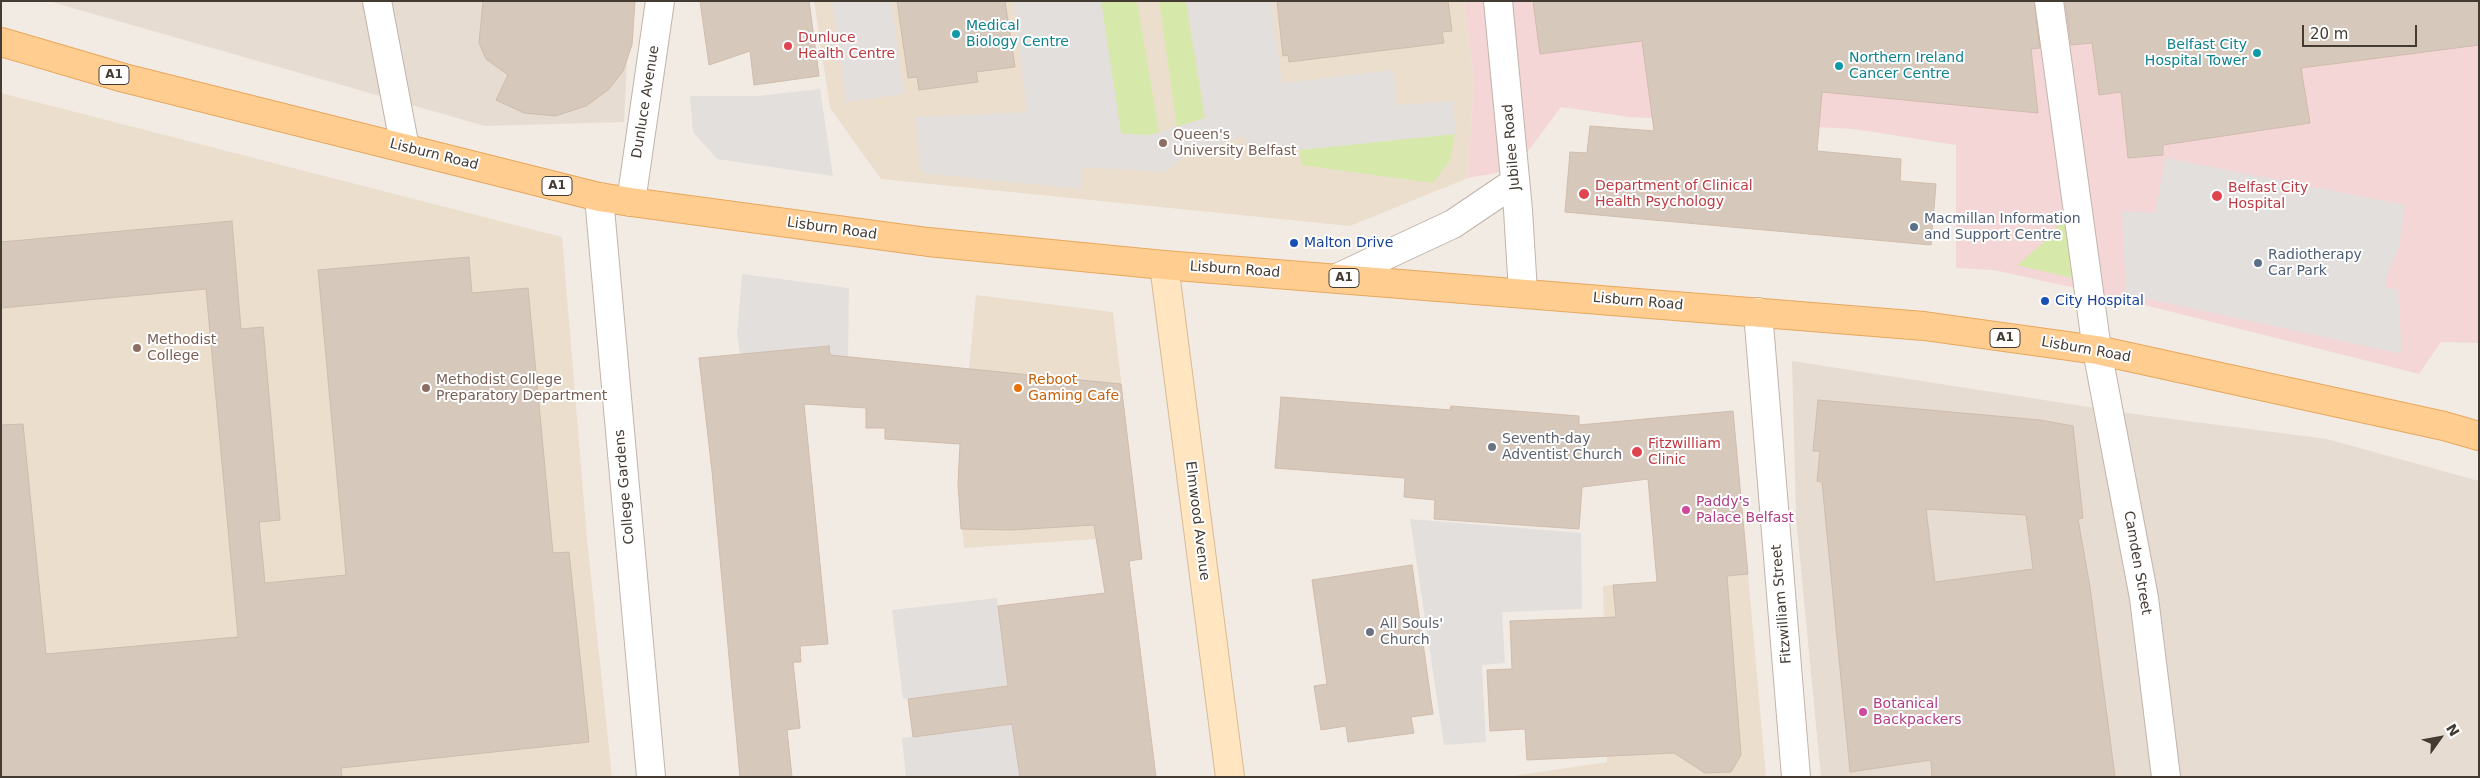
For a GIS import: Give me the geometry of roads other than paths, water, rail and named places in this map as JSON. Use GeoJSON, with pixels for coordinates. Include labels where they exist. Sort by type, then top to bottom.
{"type":"FeatureCollection","features":[{"type":"Feature","properties":{"kind":"main road","name":"Lisburn Road"},"geometry":{"type":"LineString","coordinates":[[1,42],[124,78],[599,197],[928,242],[1164,264],[1924,326],[2097,350],[2444,426],[2479,436]]}},
{"type":"Feature","properties":{"kind":"street"},"geometry":{"type":"LineString","coordinates":[[377,1],[404,148]]}},
{"type":"Feature","properties":{"kind":"street","name":"Dunluce Avenue"},"geometry":{"type":"LineString","coordinates":[[631,202],[660,1]]}},
{"type":"Feature","properties":{"kind":"street","name":"Jubilee Road"},"geometry":{"type":"LineString","coordinates":[[1498,1],[1523,292]]}},
{"type":"Feature","properties":{"kind":"street","name":"Camden Street"},"geometry":{"type":"LineString","coordinates":[[2049,1],[2097,350],[2144,598],[2166,777]]}},
{"type":"Feature","properties":{"kind":"street"},"geometry":{"type":"LineString","coordinates":[[1337,278],[1453,224],[1515,182]]}},
{"type":"Feature","properties":{"kind":"street","name":"College Gardens"},"geometry":{"type":"LineString","coordinates":[[599,197],[651,777]]}},
{"type":"Feature","properties":{"kind":"street","name":"Elmwood Avenue"},"geometry":{"type":"LineString","coordinates":[[1164,264],[1230,777]]}},
{"type":"Feature","properties":{"kind":"street","name":"Fitzwilliam Street"},"geometry":{"type":"LineString","coordinates":[[1758,312],[1796,777]]}},
{"type":"Feature","properties":{"kind":"place","name":"Medical Biology Centre"},"geometry":{"type":"Point","coordinates":[956,34]}},
{"type":"Feature","properties":{"kind":"place","name":"Dunluce Health Centre"},"geometry":{"type":"Point","coordinates":[788,46]}},
{"type":"Feature","properties":{"kind":"place","name":"Belfast City Hospital Tower"},"geometry":{"type":"Point","coordinates":[2257,53]}},
{"type":"Feature","properties":{"kind":"place","name":"Northern Ireland Cancer Centre"},"geometry":{"type":"Point","coordinates":[1839,66]}},
{"type":"Feature","properties":{"kind":"place","name":"Queen's University Belfast"},"geometry":{"type":"Point","coordinates":[1163,143]}},
{"type":"Feature","properties":{"kind":"place","name":"Department of Clinical Health Psychology"},"geometry":{"type":"Point","coordinates":[1584,194]}},
{"type":"Feature","properties":{"kind":"place","name":"Belfast City Hospital"},"geometry":{"type":"Point","coordinates":[2217,196]}},
{"type":"Feature","properties":{"kind":"place","name":"Macmillan Information and Support Centre"},"geometry":{"type":"Point","coordinates":[1914,227]}},
{"type":"Feature","properties":{"kind":"place","name":"Malton Drive"},"geometry":{"type":"Point","coordinates":[1294,243]}},
{"type":"Feature","properties":{"kind":"place","name":"Radiotherapy Car Park"},"geometry":{"type":"Point","coordinates":[2258,263]}},
{"type":"Feature","properties":{"kind":"place","name":"City Hospital"},"geometry":{"type":"Point","coordinates":[2045,301]}},
{"type":"Feature","properties":{"kind":"place","name":"Methodist College"},"geometry":{"type":"Point","coordinates":[137,348]}},
{"type":"Feature","properties":{"kind":"place","name":"Methodist College Preparatory Department"},"geometry":{"type":"Point","coordinates":[426,388]}},
{"type":"Feature","properties":{"kind":"place","name":"Reboot Gaming Cafe"},"geometry":{"type":"Point","coordinates":[1018,388]}},
{"type":"Feature","properties":{"kind":"place","name":"Seventh-day Adventist Church"},"geometry":{"type":"Point","coordinates":[1492,447]}},
{"type":"Feature","properties":{"kind":"place","name":"Fitzwilliam Clinic"},"geometry":{"type":"Point","coordinates":[1637,452]}},
{"type":"Feature","properties":{"kind":"place","name":"Paddy's Palace Belfast"},"geometry":{"type":"Point","coordinates":[1686,510]}},
{"type":"Feature","properties":{"kind":"place","name":"All Souls' Church"},"geometry":{"type":"Point","coordinates":[1370,632]}},
{"type":"Feature","properties":{"kind":"place","name":"Botanical Backpackers"},"geometry":{"type":"Point","coordinates":[1863,712]}}]}
